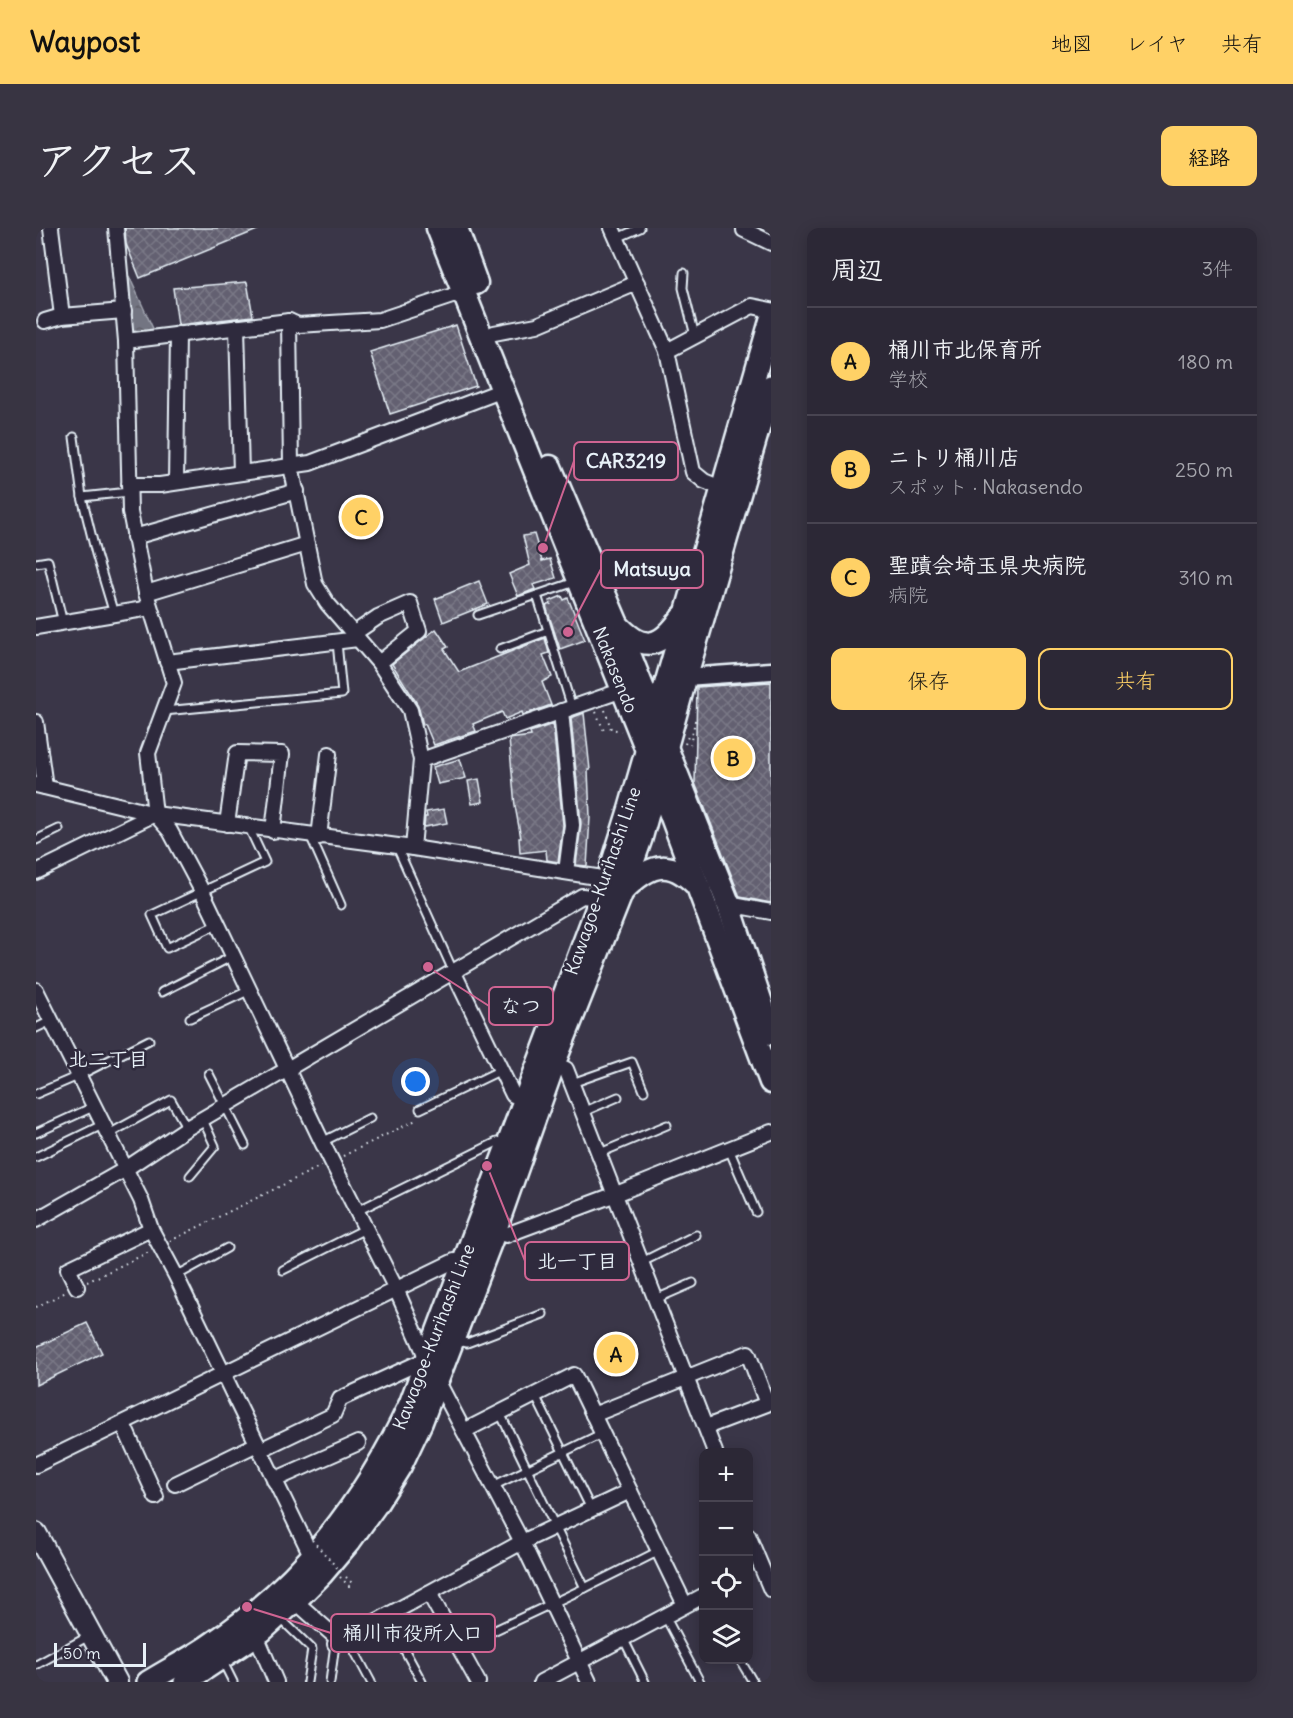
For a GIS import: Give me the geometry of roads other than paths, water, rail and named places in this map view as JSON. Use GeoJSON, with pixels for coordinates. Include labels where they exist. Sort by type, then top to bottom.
{"type":"FeatureCollection","features":[{"type":"Feature","properties":{"kind":"highway","name":"Nakasendo"},"geometry":{"type":"LineString","coordinates":[[438,228],[623,690],[656,749],[728,903],[771,1033]]}},
{"type":"Feature","properties":{"kind":"highway","name":"Nakasendo"},"geometry":{"type":"LineString","coordinates":[[456,228],[507,370],[617,624],[655,721],[658,779],[771,1082]]}},
{"type":"Feature","properties":{"kind":"main road"},"geometry":{"type":"LineString","coordinates":[[655,721],[771,320]]}},
{"type":"Feature","properties":{"kind":"main road","name":"Kawagoe-Kurihashi Line"},"geometry":{"type":"LineString","coordinates":[[185,1682],[256,1635],[295,1601],[350,1541],[401,1465],[438,1382],[495,1231],[554,1064],[656,749],[686,677],[765,430],[771,386]]}},
{"type":"Feature","properties":{"kind":"main road"},"geometry":{"type":"LineString","coordinates":[[617,624],[635,641],[645,644],[655,643],[674,629],[685,613]]}},
{"type":"Feature","properties":{"kind":"main road","name":"Kawagoe-Kurihashi Line"},"geometry":{"type":"LineString","coordinates":[[148,1682],[211,1644],[282,1588],[312,1548],[344,1519],[376,1471],[410,1404],[524,1099],[610,890],[641,839],[658,779]]}},
{"type":"Feature","properties":{"kind":"main road"},"geometry":{"type":"LineString","coordinates":[[610,890],[656,867],[668,867],[689,877],[703,896]]}},
{"type":"Feature","properties":{"kind":"main road"},"geometry":{"type":"LineString","coordinates":[[36,1533],[117,1682]]}},
{"type":"Feature","properties":{"kind":"street"},"geometry":{"type":"LineString","coordinates":[[51,228],[62,316]]}},
{"type":"Feature","properties":{"kind":"street"},"geometry":{"type":"LineString","coordinates":[[116,228],[126,340],[129,488],[134,537],[150,608],[174,683],[148,753],[155,814],[170,831],[202,891],[322,1142],[396,1289],[438,1382],[522,1542],[589,1682]]}},
{"type":"Feature","properties":{"kind":"street"},"geometry":{"type":"LineString","coordinates":[[744,228],[771,243]]}},
{"type":"Feature","properties":{"kind":"street"},"geometry":{"type":"LineString","coordinates":[[614,233],[667,351],[693,472],[704,481],[721,488]]}},
{"type":"Feature","properties":{"kind":"street"},"geometry":{"type":"LineString","coordinates":[[494,333],[537,325],[637,283]]}},
{"type":"Feature","properties":{"kind":"street"},"geometry":{"type":"LineString","coordinates":[[126,340],[289,321],[298,325],[380,320],[464,292]]}},
{"type":"Feature","properties":{"kind":"street"},"geometry":{"type":"LineString","coordinates":[[667,351],[752,306],[771,310]]}},
{"type":"Feature","properties":{"kind":"street"},"geometry":{"type":"LineString","coordinates":[[45,321],[62,316],[124,311]]}},
{"type":"Feature","properties":{"kind":"street"},"geometry":{"type":"LineString","coordinates":[[289,321],[291,466],[315,584],[327,603],[379,663],[410,710],[421,760],[413,848]]}},
{"type":"Feature","properties":{"kind":"street"},"geometry":{"type":"LineString","coordinates":[[237,327],[241,473]]}},
{"type":"Feature","properties":{"kind":"street"},"geometry":{"type":"LineString","coordinates":[[176,482],[178,334]]}},
{"type":"Feature","properties":{"kind":"street"},"geometry":{"type":"LineString","coordinates":[[129,488],[310,463],[503,390]]}},
{"type":"Feature","properties":{"kind":"street"},"geometry":{"type":"LineString","coordinates":[[134,537],[297,491]]}},
{"type":"Feature","properties":{"kind":"street"},"geometry":{"type":"LineString","coordinates":[[146,593],[307,544]]}},
{"type":"Feature","properties":{"kind":"street"},"geometry":{"type":"LineString","coordinates":[[167,662],[337,642],[356,637],[378,617],[410,603],[419,631],[379,663]]}},
{"type":"Feature","properties":{"kind":"street"},"geometry":{"type":"LineString","coordinates":[[36,627],[150,608]]}},
{"type":"Feature","properties":{"kind":"street"},"geometry":{"type":"LineString","coordinates":[[686,677],[771,671]]}},
{"type":"Feature","properties":{"kind":"street"},"geometry":{"type":"LineString","coordinates":[[421,760],[623,690]]}},
{"type":"Feature","properties":{"kind":"street"},"geometry":{"type":"LineString","coordinates":[[566,872],[572,825],[567,710]]}},
{"type":"Feature","properties":{"kind":"street"},"geometry":{"type":"LineString","coordinates":[[36,722],[40,786],[155,814],[413,848],[566,872],[610,890]]}},
{"type":"Feature","properties":{"kind":"street"},"geometry":{"type":"LineString","coordinates":[[227,824],[237,753],[282,754],[273,831]]}},
{"type":"Feature","properties":{"kind":"street"},"geometry":{"type":"LineString","coordinates":[[315,836],[329,754]]}},
{"type":"Feature","properties":{"kind":"street"},"geometry":{"type":"LineString","coordinates":[[36,872],[155,814]]}},
{"type":"Feature","properties":{"kind":"street"},"geometry":{"type":"LineString","coordinates":[[36,1220],[124,1170],[187,1128],[582,897],[610,890]]}},
{"type":"Feature","properties":{"kind":"street"},"geometry":{"type":"LineString","coordinates":[[703,896],[771,912]]}},
{"type":"Feature","properties":{"kind":"street"},"geometry":{"type":"LineString","coordinates":[[454,973],[513,1095],[524,1099]]}},
{"type":"Feature","properties":{"kind":"street"},"geometry":{"type":"LineString","coordinates":[[36,990],[141,1200],[151,1229],[176,1276],[222,1375],[274,1480],[312,1548]]}},
{"type":"Feature","properties":{"kind":"street"},"geometry":{"type":"LineString","coordinates":[[554,1064],[566,1069],[572,1083],[714,1448]]}},
{"type":"Feature","properties":{"kind":"street"},"geometry":{"type":"LineString","coordinates":[[495,1231],[506,1235],[771,1132]]}},
{"type":"Feature","properties":{"kind":"street"},"geometry":{"type":"LineString","coordinates":[[77,1287],[68,1269],[151,1229]]}},
{"type":"Feature","properties":{"kind":"street"},"geometry":{"type":"LineString","coordinates":[[36,1466],[396,1289],[454,1262],[463,1264]]}},
{"type":"Feature","properties":{"kind":"street"},"geometry":{"type":"LineString","coordinates":[[593,1415],[748,1353],[767,1404],[706,1427]]}},
{"type":"Feature","properties":{"kind":"street"},"geometry":{"type":"LineString","coordinates":[[175,1485],[333,1415],[340,1399],[427,1359]]}},
{"type":"Feature","properties":{"kind":"street"},"geometry":{"type":"LineString","coordinates":[[464,1431],[574,1375],[685,1605]]}},
{"type":"Feature","properties":{"kind":"street"},"geometry":{"type":"LineString","coordinates":[[123,1424],[156,1497]]}},
{"type":"Feature","properties":{"kind":"street"},"geometry":{"type":"LineString","coordinates":[[274,1480],[358,1443]]}},
{"type":"Feature","properties":{"kind":"street"},"geometry":{"type":"LineString","coordinates":[[295,1601],[341,1641],[522,1542],[630,1491]]}},
{"type":"Feature","properties":{"kind":"street"},"geometry":{"type":"LineString","coordinates":[[753,1547],[771,1590]]}},
{"type":"Feature","properties":{"kind":"street"},"geometry":{"type":"LineString","coordinates":[[429,1593],[478,1682]]}},
{"type":"Feature","properties":{"kind":"street"},"geometry":{"type":"LineString","coordinates":[[541,1682],[699,1598]]}},
{"type":"Feature","properties":{"kind":"street"},"geometry":{"type":"LineString","coordinates":[[256,1635],[276,1682]]}},
{"type":"Feature","properties":{"kind":"lane"},"geometry":{"type":"LineString","coordinates":[[614,233],[640,228]]}},
{"type":"Feature","properties":{"kind":"lane"},"geometry":{"type":"LineString","coordinates":[[684,273],[683,288],[695,336]]}},
{"type":"Feature","properties":{"kind":"lane"},"geometry":{"type":"LineString","coordinates":[[74,437],[82,497],[114,614]]}},
{"type":"Feature","properties":{"kind":"lane"},"geometry":{"type":"LineString","coordinates":[[82,497],[129,488]]}},
{"type":"Feature","properties":{"kind":"lane"},"geometry":{"type":"LineString","coordinates":[[36,563],[48,561],[63,623]]}},
{"type":"Feature","properties":{"kind":"lane"},"geometry":{"type":"LineString","coordinates":[[478,615],[579,580]]}},
{"type":"Feature","properties":{"kind":"lane"},"geometry":{"type":"LineString","coordinates":[[537,595],[567,710]]}},
{"type":"Feature","properties":{"kind":"lane"},"geometry":{"type":"LineString","coordinates":[[500,649],[548,631]]}},
{"type":"Feature","properties":{"kind":"lane"},"geometry":{"type":"LineString","coordinates":[[164,711],[342,693],[337,642]]}},
{"type":"Feature","properties":{"kind":"lane"},"geometry":{"type":"LineString","coordinates":[[218,924],[167,948],[152,915],[265,862],[249,828]]}},
{"type":"Feature","properties":{"kind":"lane"},"geometry":{"type":"LineString","coordinates":[[36,840],[59,829]]}},
{"type":"Feature","properties":{"kind":"lane"},"geometry":{"type":"LineString","coordinates":[[315,836],[341,905]]}},
{"type":"Feature","properties":{"kind":"lane"},"geometry":{"type":"LineString","coordinates":[[397,847],[454,973]]}},
{"type":"Feature","properties":{"kind":"lane"},"geometry":{"type":"LineString","coordinates":[[162,992],[233,956]]}},
{"type":"Feature","properties":{"kind":"lane"},"geometry":{"type":"LineString","coordinates":[[190,1018],[249,990]]}},
{"type":"Feature","properties":{"kind":"lane"},"geometry":{"type":"LineString","coordinates":[[36,1028],[51,1021]]}},
{"type":"Feature","properties":{"kind":"lane"},"geometry":{"type":"LineString","coordinates":[[36,1094],[78,1076],[148,1040]]}},
{"type":"Feature","properties":{"kind":"lane"},"geometry":{"type":"LineString","coordinates":[[572,1083],[632,1062],[644,1091]]}},
{"type":"Feature","properties":{"kind":"lane"},"geometry":{"type":"LineString","coordinates":[[420,1109],[501,1070]]}},
{"type":"Feature","properties":{"kind":"lane"},"geometry":{"type":"LineString","coordinates":[[209,1074],[245,1145]]}},
{"type":"Feature","properties":{"kind":"lane"},"geometry":{"type":"LineString","coordinates":[[583,1112],[618,1097]]}},
{"type":"Feature","properties":{"kind":"lane"},"geometry":{"type":"LineString","coordinates":[[36,1157],[171,1101],[187,1128]]}},
{"type":"Feature","properties":{"kind":"lane"},"geometry":{"type":"LineString","coordinates":[[36,1133],[93,1107]]}},
{"type":"Feature","properties":{"kind":"lane"},"geometry":{"type":"LineString","coordinates":[[322,1142],[370,1118]]}},
{"type":"Feature","properties":{"kind":"lane"},"geometry":{"type":"LineString","coordinates":[[190,1176],[215,1146],[203,1119]]}},
{"type":"Feature","properties":{"kind":"lane"},"geometry":{"type":"LineString","coordinates":[[600,1153],[667,1125]]}},
{"type":"Feature","properties":{"kind":"lane"},"geometry":{"type":"LineString","coordinates":[[357,1211],[497,1142],[508,1144]]}},
{"type":"Feature","properties":{"kind":"lane"},"geometry":{"type":"LineString","coordinates":[[729,1149],[756,1212]]}},
{"type":"Feature","properties":{"kind":"lane"},"geometry":{"type":"LineString","coordinates":[[283,1270],[365,1229]]}},
{"type":"Feature","properties":{"kind":"lane"},"geometry":{"type":"LineString","coordinates":[[642,1262],[696,1235]]}},
{"type":"Feature","properties":{"kind":"lane"},"geometry":{"type":"LineString","coordinates":[[176,1276],[227,1248]]}},
{"type":"Feature","properties":{"kind":"lane"},"geometry":{"type":"LineString","coordinates":[[656,1299],[693,1283]]}},
{"type":"Feature","properties":{"kind":"lane"},"geometry":{"type":"LineString","coordinates":[[454,1340],[467,1343],[543,1314]]}},
{"type":"Feature","properties":{"kind":"lane"},"geometry":{"type":"LineString","coordinates":[[535,1395],[591,1509]]}},
{"type":"Feature","properties":{"kind":"lane"},"geometry":{"type":"LineString","coordinates":[[500,1413],[585,1588]]}},
{"type":"Feature","properties":{"kind":"lane"},"geometry":{"type":"LineString","coordinates":[[492,1486],[601,1434]]}},
{"type":"Feature","properties":{"kind":"lane"},"geometry":{"type":"LineString","coordinates":[[459,1647],[659,1551]]}},
{"type":"Feature","properties":{"kind":"lane"},"geometry":{"type":"LineString","coordinates":[[386,1616],[422,1682]]}},
{"type":"Feature","properties":{"kind":"lane"},"geometry":{"type":"LineString","coordinates":[[665,1616],[700,1682]]}},
{"type":"Feature","properties":{"kind":"lane"},"geometry":{"type":"LineString","coordinates":[[278,1617],[312,1648],[307,1682]]}},
{"type":"Feature","properties":{"kind":"lane"},"geometry":{"type":"LineString","coordinates":[[36,1665],[91,1635]]}},
{"type":"Feature","properties":{"kind":"lane"},"geometry":{"type":"LineString","coordinates":[[622,1638],[645,1682]]}},
{"type":"Feature","properties":{"kind":"lane"},"geometry":{"type":"LineString","coordinates":[[330,1682],[341,1641]]}},
{"type":"Feature","properties":{"kind":"lane"},"geometry":{"type":"LineString","coordinates":[[341,1641],[371,1682]]}},
{"type":"Feature","properties":{"kind":"lane"},"geometry":{"type":"LineString","coordinates":[[222,1659],[233,1682]]}},
{"type":"Feature","properties":{"kind":"lane"},"geometry":{"type":"LineString","coordinates":[[743,1664],[753,1682]]}},
{"type":"Feature","properties":{"kind":"water"},"geometry":{"type":"Polygon","coordinates":[[[129,276],[155,333],[132,334],[129,276]]]}},
{"type":"Feature","properties":{"kind":"place","name":"聖蹟会埼玉県央病院"},"geometry":{"type":"Point","coordinates":[361,517]}},
{"type":"Feature","properties":{"kind":"place","name":"CAR3219"},"geometry":{"type":"Point","coordinates":[543,548]}},
{"type":"Feature","properties":{"kind":"place","name":"Matsuya"},"geometry":{"type":"Point","coordinates":[568,632]}},
{"type":"Feature","properties":{"kind":"place","name":"ニトリ桶川店"},"geometry":{"type":"Point","coordinates":[733,758]}},
{"type":"Feature","properties":{"kind":"place","name":"なつ"},"geometry":{"type":"Point","coordinates":[428,967]}},
{"type":"Feature","properties":{"kind":"place","name":"北一丁目"},"geometry":{"type":"Point","coordinates":[487,1166]}},
{"type":"Feature","properties":{"kind":"place","name":"桶川市北保育所"},"geometry":{"type":"Point","coordinates":[616,1354]}},
{"type":"Feature","properties":{"kind":"place","name":"桶川市役所入口"},"geometry":{"type":"Point","coordinates":[247,1607]}},
{"type":"Feature","properties":{"kind":"district","name":"北二丁目"},"geometry":{"type":"Point","coordinates":[108,1059]}}]}
